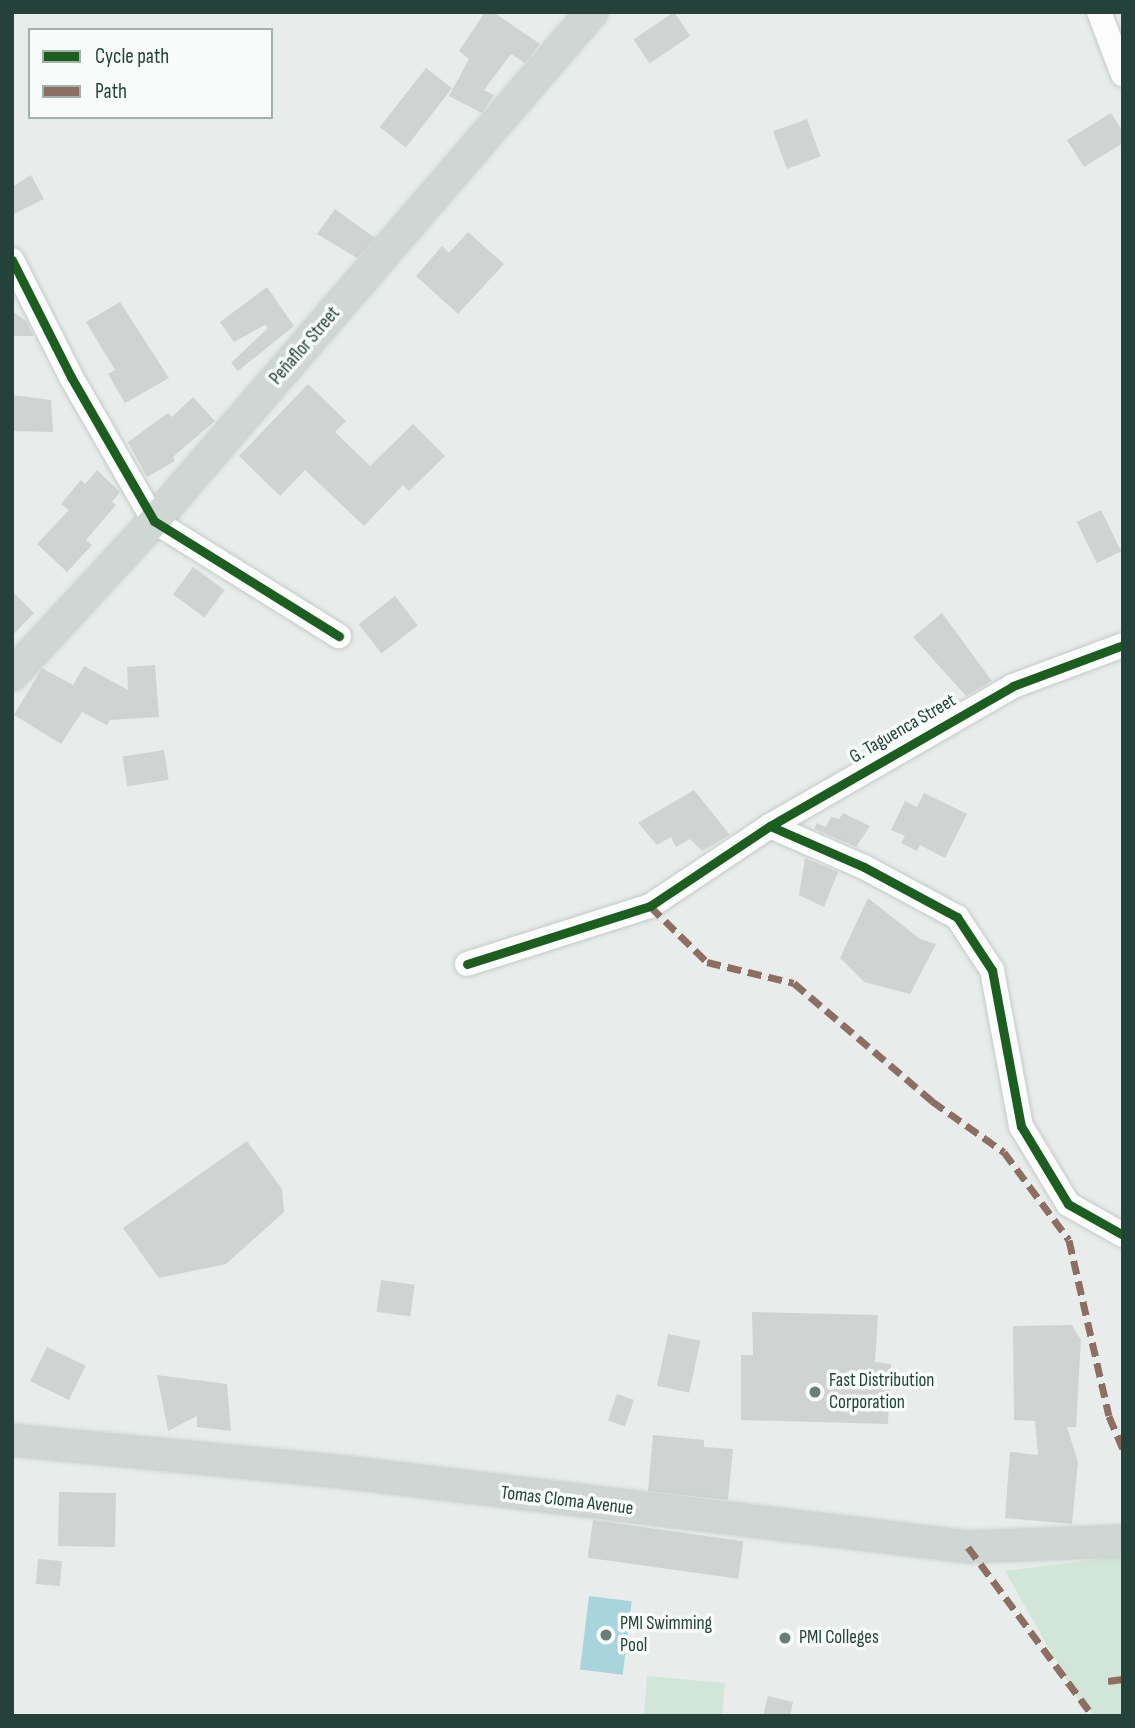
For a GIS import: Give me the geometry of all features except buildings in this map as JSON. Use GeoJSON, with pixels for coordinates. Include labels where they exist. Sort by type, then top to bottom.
{"type":"FeatureCollection","features":[{"type":"Feature","properties":{"kind":"main road","name":"Peñaflor Street"},"geometry":{"type":"LineString","coordinates":[[12,675],[154,521],[593,12]]}},
{"type":"Feature","properties":{"kind":"main road","name":"Tomas Cloma Avenue"},"geometry":{"type":"LineString","coordinates":[[12,1440],[344,1472],[968,1547],[1123,1541]]}},
{"type":"Feature","properties":{"kind":"street"},"geometry":{"type":"LineString","coordinates":[[1099,12],[1123,75]]}},
{"type":"Feature","properties":{"kind":"street"},"geometry":{"type":"LineString","coordinates":[[12,260],[71,377],[154,521],[340,636]]}},
{"type":"Feature","properties":{"kind":"street","name":"G. Taguenca Street"},"geometry":{"type":"LineString","coordinates":[[467,964],[650,906],[710,863],[769,826],[1013,686],[1123,645]]}},
{"type":"Feature","properties":{"kind":"street"},"geometry":{"type":"LineString","coordinates":[[769,826],[864,867],[957,917],[992,970],[1021,1126],[1068,1204],[1123,1235]]}},
{"type":"Feature","properties":{"kind":"green space"},"geometry":{"type":"Polygon","coordinates":[[[1123,1556],[1123,1716],[1096,1716],[1080,1703],[1005,1571],[1123,1556]]]}},
{"type":"Feature","properties":{"kind":"green space"},"geometry":{"type":"Polygon","coordinates":[[[647,1676],[725,1683],[722,1716],[644,1716],[647,1676]]]}},
{"type":"Feature","properties":{"kind":"water","name":"PMI Swimming Pool"},"geometry":{"type":"Polygon","coordinates":[[[589,1596],[632,1601],[623,1675],[580,1669],[589,1596]]]}},
{"type":"Feature","properties":{"kind":"marked path"},"geometry":{"type":"LineString","coordinates":[[650,906],[707,962],[794,983],[932,1101],[1004,1152],[1069,1240],[1109,1416],[1123,1449]]}},
{"type":"Feature","properties":{"kind":"marked path"},"geometry":{"type":"LineString","coordinates":[[968,1547],[1093,1716]]}},
{"type":"Feature","properties":{"kind":"marked path"},"geometry":{"type":"LineString","coordinates":[[1108,1681],[1123,1679]]}},
{"type":"Feature","properties":{"kind":"cycle path"},"geometry":{"type":"LineString","coordinates":[[12,260],[71,377],[154,521],[339,636]]}},
{"type":"Feature","properties":{"kind":"cycle path"},"geometry":{"type":"LineString","coordinates":[[467,964],[650,906],[770,826],[1013,686],[1123,645]]}},
{"type":"Feature","properties":{"kind":"cycle path"},"geometry":{"type":"LineString","coordinates":[[770,826],[864,867],[957,917],[992,970],[1021,1126],[1068,1204],[1123,1235]]}},
{"type":"Feature","properties":{"kind":"place","name":"Fast Distribution Corporation"},"geometry":{"type":"Point","coordinates":[815,1392]}},
{"type":"Feature","properties":{"kind":"place","name":"PMI Swimming Pool"},"geometry":{"type":"Point","coordinates":[606,1635]}},
{"type":"Feature","properties":{"kind":"place","name":"PMI Colleges"},"geometry":{"type":"Point","coordinates":[785,1638]}}]}
